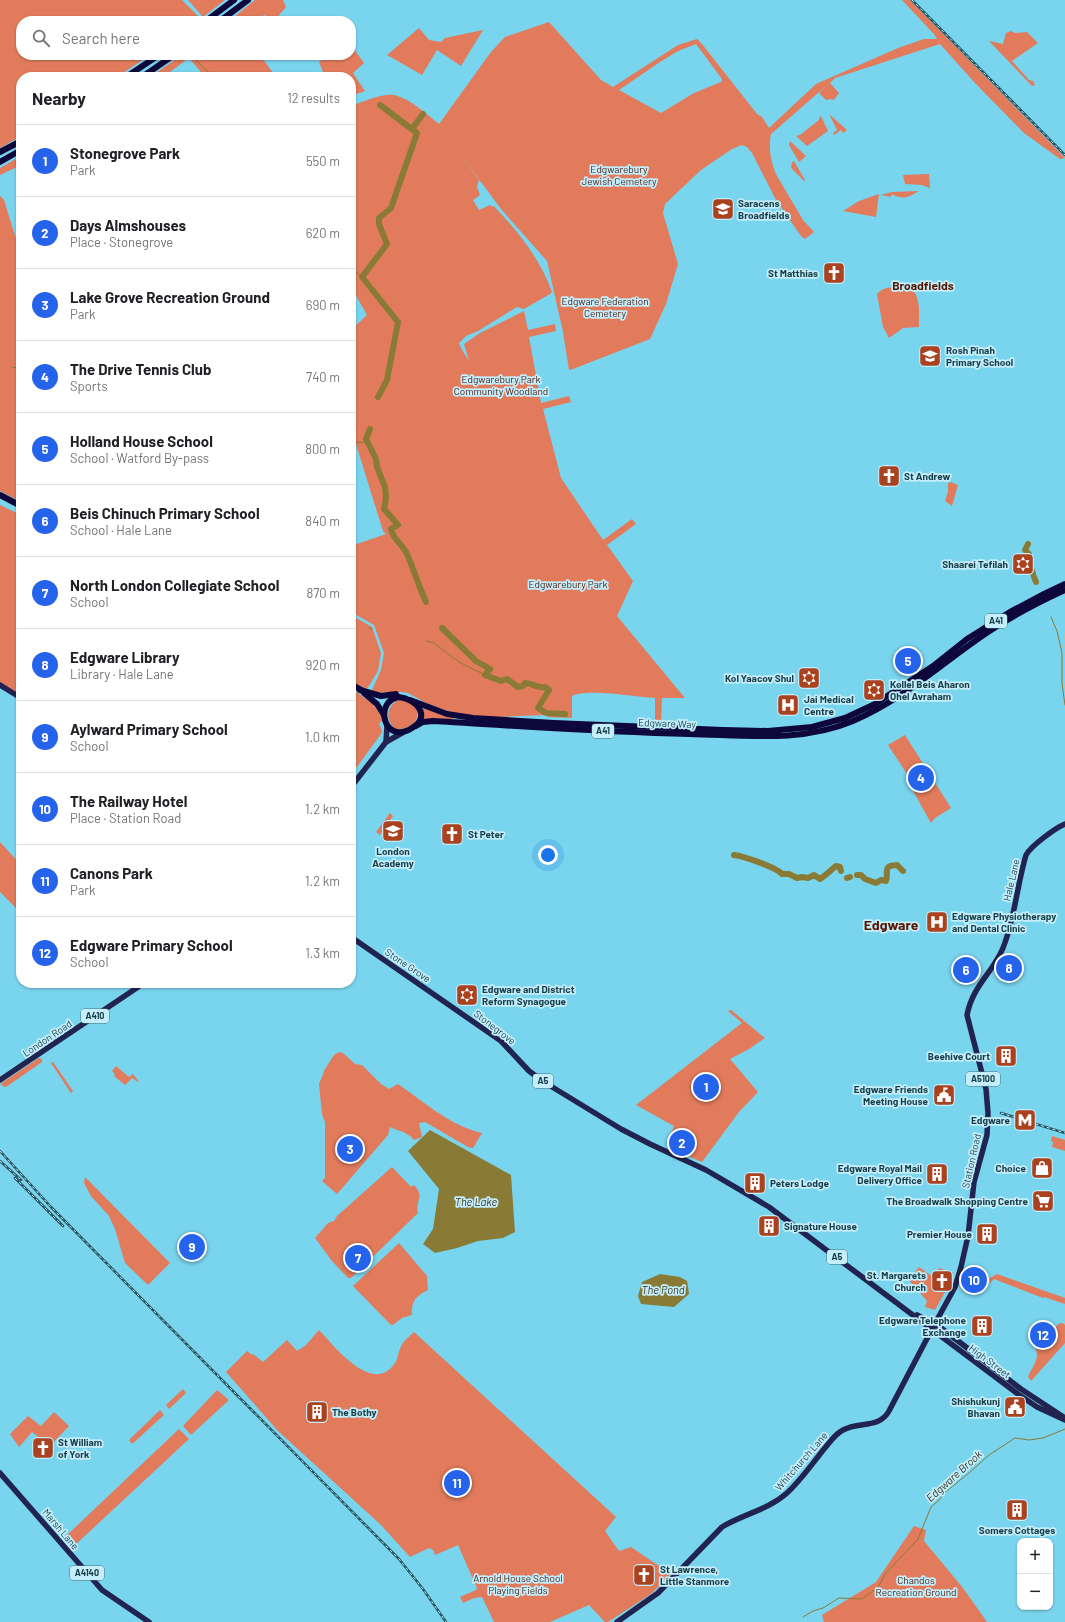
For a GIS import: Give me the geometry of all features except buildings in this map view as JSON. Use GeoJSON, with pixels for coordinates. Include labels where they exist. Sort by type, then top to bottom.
{"type":"FeatureCollection","features":[{"type":"Feature","properties":{"kind":"highway"},"geometry":{"type":"LineString","coordinates":[[213,16],[234,0]]}},
{"type":"Feature","properties":{"kind":"highway"},"geometry":{"type":"LineString","coordinates":[[227,16],[248,0]]}},
{"type":"Feature","properties":{"kind":"highway"},"geometry":{"type":"LineString","coordinates":[[134,72],[152,60]]}},
{"type":"Feature","properties":{"kind":"highway"},"geometry":{"type":"LineString","coordinates":[[149,72],[167,60]]}},
{"type":"Feature","properties":{"kind":"highway"},"geometry":{"type":"LineString","coordinates":[[0,152],[16,144]]}},
{"type":"Feature","properties":{"kind":"highway"},"geometry":{"type":"LineString","coordinates":[[0,162],[16,153]]}},
{"type":"Feature","properties":{"kind":"highway"},"geometry":{"type":"LineString","coordinates":[[0,495],[16,503]]}},
{"type":"Feature","properties":{"kind":"highway","name":"Edgware Way"},"geometry":{"type":"LineString","coordinates":[[434,709],[463,718],[554,723],[723,730],[788,730],[812,727],[845,718],[875,704],[933,666],[968,639],[1004,616],[1065,584]]}},
{"type":"Feature","properties":{"kind":"highway","name":"Edgware Way"},"geometry":{"type":"LineString","coordinates":[[416,726],[424,722],[433,721],[602,731],[781,736],[814,732],[847,723],[909,690],[988,632],[1065,590]]}},
{"type":"Feature","properties":{"kind":"highway","name":"A41"},"geometry":{"type":"LineString","coordinates":[[356,687],[377,704],[385,717]]}},
{"type":"Feature","properties":{"kind":"highway","name":"A41"},"geometry":{"type":"LineString","coordinates":[[360,690],[381,696],[405,694],[434,709]]}},
{"type":"Feature","properties":{"kind":"highway","name":"A41"},"geometry":{"type":"LineString","coordinates":[[360,690],[380,700],[392,699]]}},
{"type":"Feature","properties":{"kind":"highway"},"geometry":{"type":"LineString","coordinates":[[399,697],[410,700],[417,705],[421,712],[416,726],[402,733],[393,731],[387,726],[385,717],[386,706],[392,699],[399,697]]}},
{"type":"Feature","properties":{"kind":"highway","name":"A41"},"geometry":{"type":"LineString","coordinates":[[410,700],[434,709]]}},
{"type":"Feature","properties":{"kind":"main road"},"geometry":{"type":"LineString","coordinates":[[0,685],[16,695]]}},
{"type":"Feature","properties":{"kind":"main road"},"geometry":{"type":"LineString","coordinates":[[386,742],[387,726]]}},
{"type":"Feature","properties":{"kind":"main road"},"geometry":{"type":"LineString","coordinates":[[356,779],[361,775],[386,742],[402,733]]}},
{"type":"Feature","properties":{"kind":"main road"},"geometry":{"type":"LineString","coordinates":[[356,785],[361,778],[361,775]]}},
{"type":"Feature","properties":{"kind":"main road","name":"Hale Lane"},"geometry":{"type":"LineString","coordinates":[[968,1021],[967,1015],[971,998],[978,985],[994,963],[1006,938],[1026,855],[1057,828],[1065,824]]}},
{"type":"Feature","properties":{"kind":"main road","name":"Stone Grove"},"geometry":{"type":"LineString","coordinates":[[356,940],[454,1008]]}},
{"type":"Feature","properties":{"kind":"main road","name":"London Road"},"geometry":{"type":"LineString","coordinates":[[0,1080],[137,988]]}},
{"type":"Feature","properties":{"kind":"main road","name":"Stonegrove"},"geometry":{"type":"LineString","coordinates":[[454,1008],[501,1041],[529,1071],[602,1118],[650,1144],[706,1170],[760,1202]]}},
{"type":"Feature","properties":{"kind":"main road","name":"Station Road"},"geometry":{"type":"LineString","coordinates":[[933,1327],[958,1281],[968,1236],[975,1176],[988,1128],[987,1097],[968,1021]]}},
{"type":"Feature","properties":{"kind":"main road","name":"High Street"},"geometry":{"type":"LineString","coordinates":[[760,1202],[789,1222],[907,1311],[913,1312],[1034,1405],[1065,1419]]}},
{"type":"Feature","properties":{"kind":"main road","name":"Whitchurch Lane"},"geometry":{"type":"LineString","coordinates":[[617,1622],[658,1593],[722,1527],[759,1511],[787,1493],[836,1435],[850,1427],[878,1422],[884,1418],[890,1411],[933,1327]]}},
{"type":"Feature","properties":{"kind":"main road","name":"Marsh Lane"},"geometry":{"type":"LineString","coordinates":[[0,1473],[102,1590],[149,1622]]}},
{"type":"Feature","properties":{"kind":"green space"},"geometry":{"type":"Polygon","coordinates":[[[0,0],[182,0],[198,16],[16,16],[16,60],[142,60],[124,72],[16,72],[16,139],[0,148],[0,0]]]}},
{"type":"Feature","properties":{"kind":"green space"},"geometry":{"type":"Polygon","coordinates":[[[188,0],[225,0],[204,16],[202,16],[188,0]]]}},
{"type":"Feature","properties":{"kind":"green space"},"geometry":{"type":"Polygon","coordinates":[[[255,0],[283,0],[286,7],[278,16],[235,16],[255,0]]]}},
{"type":"Feature","properties":{"kind":"green space"},"geometry":{"type":"Polygon","coordinates":[[[902,0],[910,0],[1065,158],[1060,159],[1024,133],[975,83],[940,44],[835,78],[830,83],[839,93],[834,100],[826,100],[819,93],[826,86],[771,134],[770,139],[773,166],[777,176],[803,220],[814,232],[805,239],[801,236],[776,200],[752,153],[747,147],[742,145],[732,149],[701,170],[665,204],[663,213],[678,264],[666,304],[650,339],[569,370],[563,332],[547,261],[501,209],[455,147],[479,180],[477,187],[480,195],[473,200],[479,210],[490,205],[493,207],[494,206],[503,216],[528,246],[541,268],[552,292],[524,309],[517,307],[478,331],[466,336],[459,343],[461,348],[469,361],[464,344],[480,333],[524,311],[528,330],[555,324],[556,331],[529,337],[541,403],[569,396],[571,402],[543,409],[561,478],[603,540],[632,519],[636,524],[607,545],[633,581],[617,616],[685,698],[662,698],[661,721],[655,721],[655,698],[600,693],[579,694],[572,696],[572,718],[548,717],[547,715],[473,718],[463,717],[426,703],[408,693],[375,693],[372,690],[381,670],[384,653],[374,625],[356,615],[356,544],[386,534],[383,531],[356,444],[356,325],[367,315],[356,296],[356,104],[378,97],[394,95],[412,103],[439,124],[491,52],[505,37],[549,22],[601,80],[613,87],[678,45],[697,39],[757,114],[762,117],[769,128],[816,84],[898,48],[924,39],[937,39],[902,0]],[[696,44],[678,51],[619,90],[661,113],[694,93],[721,82],[722,79],[696,44]]]}},
{"type":"Feature","properties":{"kind":"green space"},"geometry":{"type":"Polygon","coordinates":[[[419,28],[429,40],[441,42],[445,38],[483,30],[461,66],[437,50],[422,75],[387,55],[419,28]]]}},
{"type":"Feature","properties":{"kind":"green space"},"geometry":{"type":"Polygon","coordinates":[[[1011,31],[1015,33],[1027,32],[1038,43],[1012,61],[1029,80],[1033,81],[1035,85],[1032,86],[989,41],[1003,44],[1006,33],[1011,31]]]}},
{"type":"Feature","properties":{"kind":"green space"},"geometry":{"type":"Polygon","coordinates":[[[356,52],[364,63],[354,72],[323,72],[319,62],[322,60],[356,60],[356,52]]]}},
{"type":"Feature","properties":{"kind":"green space"},"geometry":{"type":"Polygon","coordinates":[[[175,60],[186,60],[170,72],[157,72],[175,60]]]}},
{"type":"Feature","properties":{"kind":"green space"},"geometry":{"type":"Polygon","coordinates":[[[191,60],[264,60],[272,72],[201,72],[191,60]]]}},
{"type":"Feature","properties":{"kind":"green space"},"geometry":{"type":"Polygon","coordinates":[[[356,78],[365,91],[356,94],[356,78]]]}},
{"type":"Feature","properties":{"kind":"green space"},"geometry":{"type":"Polygon","coordinates":[[[829,114],[847,130],[843,133],[841,130],[834,135],[833,133],[837,130],[829,114]]]}},
{"type":"Feature","properties":{"kind":"green space"},"geometry":{"type":"Polygon","coordinates":[[[821,116],[828,131],[807,146],[796,136],[800,135],[819,120],[821,116]]]}},
{"type":"Feature","properties":{"kind":"green space"},"geometry":{"type":"Polygon","coordinates":[[[790,141],[806,156],[799,162],[789,145],[790,141]]]}},
{"type":"Feature","properties":{"kind":"green space"},"geometry":{"type":"Polygon","coordinates":[[[16,159],[16,167],[0,175],[0,168],[16,159]]]}},
{"type":"Feature","properties":{"kind":"green space"},"geometry":{"type":"Polygon","coordinates":[[[794,161],[805,180],[804,181],[791,168],[792,162],[794,161]]]}},
{"type":"Feature","properties":{"kind":"green space"},"geometry":{"type":"Polygon","coordinates":[[[929,174],[930,188],[922,185],[905,184],[903,175],[929,174]]]}},
{"type":"Feature","properties":{"kind":"green space"},"geometry":{"type":"Polygon","coordinates":[[[919,191],[902,198],[891,194],[891,197],[881,195],[892,192],[919,191]]]}},
{"type":"Feature","properties":{"kind":"green space"},"geometry":{"type":"Polygon","coordinates":[[[879,194],[876,217],[843,211],[859,201],[879,194]]]}},
{"type":"Feature","properties":{"kind":"green space"},"geometry":{"type":"Polygon","coordinates":[[[0,196],[4,200],[16,239],[16,499],[0,491],[0,196]]]}},
{"type":"Feature","properties":{"kind":"green space"},"geometry":{"type":"Polygon","coordinates":[[[905,286],[910,288],[917,297],[919,327],[903,328],[889,338],[883,327],[877,294],[886,288],[905,286]]]}},
{"type":"Feature","properties":{"kind":"green space"},"geometry":{"type":"Polygon","coordinates":[[[950,482],[958,485],[952,506],[945,501],[948,492],[948,483],[950,482]]]}},
{"type":"Feature","properties":{"kind":"green space"},"geometry":{"type":"Polygon","coordinates":[[[0,505],[16,513],[16,692],[0,683],[0,505]]]}},
{"type":"Feature","properties":{"kind":"green space"},"geometry":{"type":"Polygon","coordinates":[[[356,618],[372,627],[381,653],[378,671],[367,689],[356,684],[356,618]]]}},
{"type":"Feature","properties":{"kind":"green space"},"geometry":{"type":"Polygon","coordinates":[[[356,692],[373,704],[384,720],[379,723],[382,731],[356,768],[356,692]]]}},
{"type":"Feature","properties":{"kind":"green space"},"geometry":{"type":"Polygon","coordinates":[[[401,699],[416,706],[416,721],[405,728],[395,729],[388,716],[390,708],[393,704],[401,699]]]}},
{"type":"Feature","properties":{"kind":"green space"},"geometry":{"type":"Polygon","coordinates":[[[423,707],[454,718],[422,720],[423,707]]]}},
{"type":"Feature","properties":{"kind":"green space"},"geometry":{"type":"Polygon","coordinates":[[[905,735],[951,808],[935,818],[931,823],[908,782],[911,780],[888,745],[905,735]]]}},
{"type":"Feature","properties":{"kind":"green space"},"geometry":{"type":"Polygon","coordinates":[[[390,813],[393,816],[380,835],[376,832],[390,813]]]}},
{"type":"Feature","properties":{"kind":"green space"},"geometry":{"type":"Polygon","coordinates":[[[0,842],[16,860],[16,908],[0,892],[0,842]]]}},
{"type":"Feature","properties":{"kind":"green space"},"geometry":{"type":"Polygon","coordinates":[[[731,1010],[765,1038],[749,1049],[730,1059],[758,1092],[739,1112],[702,1162],[690,1157],[695,1146],[671,1134],[674,1126],[636,1105],[742,1023],[728,1011],[731,1010]]]}},
{"type":"Feature","properties":{"kind":"green space"},"geometry":{"type":"Polygon","coordinates":[[[339,1052],[343,1053],[355,1064],[362,1065],[381,1084],[389,1089],[398,1084],[428,1106],[459,1125],[482,1133],[473,1148],[468,1147],[425,1122],[419,1123],[422,1137],[414,1140],[406,1133],[390,1127],[388,1135],[337,1194],[322,1181],[325,1178],[325,1122],[322,1114],[319,1084],[325,1069],[334,1055],[339,1052]]]}},
{"type":"Feature","properties":{"kind":"green space"},"geometry":{"type":"Polygon","coordinates":[[[39,1058],[42,1059],[42,1062],[6,1087],[2,1086],[1,1084],[3,1082],[39,1058]]]}},
{"type":"Feature","properties":{"kind":"green space"},"geometry":{"type":"Polygon","coordinates":[[[53,1062],[73,1091],[71,1093],[51,1063],[53,1062]]]}},
{"type":"Feature","properties":{"kind":"green space"},"geometry":{"type":"Polygon","coordinates":[[[116,1066],[129,1077],[133,1074],[140,1083],[132,1078],[125,1085],[114,1076],[115,1074],[112,1071],[116,1066]]]}},
{"type":"Feature","properties":{"kind":"green space"},"geometry":{"type":"Polygon","coordinates":[[[1052,1136],[1065,1140],[1065,1151],[1052,1147],[1052,1136]]]}},
{"type":"Feature","properties":{"kind":"green space"},"geometry":{"type":"Polygon","coordinates":[[[392,1167],[411,1187],[414,1185],[417,1189],[419,1193],[417,1205],[418,1213],[351,1278],[348,1278],[332,1261],[315,1238],[328,1223],[334,1221],[337,1216],[392,1167]]]}},
{"type":"Feature","properties":{"kind":"green space"},"geometry":{"type":"Polygon","coordinates":[[[85,1177],[170,1263],[148,1285],[125,1263],[115,1229],[109,1216],[91,1196],[84,1183],[85,1177]]]}},
{"type":"Feature","properties":{"kind":"green space"},"geometry":{"type":"Polygon","coordinates":[[[399,1243],[427,1276],[428,1290],[420,1294],[413,1303],[412,1315],[402,1318],[393,1325],[390,1324],[353,1286],[399,1243]]]}},
{"type":"Feature","properties":{"kind":"green space"},"geometry":{"type":"Polygon","coordinates":[[[919,1267],[933,1277],[939,1268],[953,1273],[949,1285],[935,1310],[925,1307],[927,1301],[909,1280],[919,1267]]]}},
{"type":"Feature","properties":{"kind":"green space"},"geometry":{"type":"Polygon","coordinates":[[[997,1274],[1065,1298],[1065,1304],[1044,1297],[1043,1298],[994,1279],[990,1283],[990,1278],[997,1274]]]}},
{"type":"Feature","properties":{"kind":"green space"},"geometry":{"type":"Polygon","coordinates":[[[1062,1323],[1065,1325],[1065,1343],[1031,1381],[1028,1377],[1036,1361],[1036,1350],[1045,1338],[1047,1339],[1058,1324],[1062,1323]]]}},
{"type":"Feature","properties":{"kind":"green space","name":"Arnold House School Playing Fields"},"geometry":{"type":"Polygon","coordinates":[[[319,1330],[344,1357],[366,1372],[376,1374],[386,1372],[395,1363],[402,1344],[414,1332],[616,1517],[605,1531],[619,1551],[631,1547],[665,1570],[672,1573],[651,1594],[608,1622],[605,1622],[589,1605],[550,1622],[494,1622],[482,1597],[474,1598],[463,1603],[460,1597],[476,1590],[477,1588],[458,1545],[435,1555],[433,1550],[429,1548],[410,1557],[381,1525],[278,1431],[226,1372],[247,1351],[263,1362],[287,1340],[297,1351],[305,1346],[319,1330]]]}},
{"type":"Feature","properties":{"kind":"green space"},"geometry":{"type":"Polygon","coordinates":[[[183,1389],[186,1393],[169,1409],[166,1405],[183,1389]]]}},
{"type":"Feature","properties":{"kind":"green space"},"geometry":{"type":"Polygon","coordinates":[[[217,1390],[229,1400],[191,1435],[183,1426],[217,1390]]]}},
{"type":"Feature","properties":{"kind":"green space"},"geometry":{"type":"Polygon","coordinates":[[[160,1410],[164,1415],[132,1444],[129,1440],[160,1410]]]}},
{"type":"Feature","properties":{"kind":"green space"},"geometry":{"type":"Polygon","coordinates":[[[54,1412],[69,1426],[50,1446],[32,1432],[19,1447],[10,1434],[28,1416],[41,1426],[54,1412]]]}},
{"type":"Feature","properties":{"kind":"green space"},"geometry":{"type":"Polygon","coordinates":[[[179,1429],[189,1439],[74,1546],[66,1536],[179,1429]]]}},
{"type":"Feature","properties":{"kind":"green space","name":"Chandos Recreation Ground"},"geometry":{"type":"Polygon","coordinates":[[[914,1526],[926,1530],[924,1541],[963,1588],[987,1622],[824,1622],[822,1615],[876,1582],[914,1526]]]}},
{"type":"Feature","properties":{"kind":"water","name":"The Lake"},"geometry":{"type":"Polygon","coordinates":[[[430,1130],[511,1175],[515,1232],[503,1238],[478,1241],[435,1253],[423,1244],[433,1229],[439,1189],[408,1151],[430,1130]]]}},
{"type":"Feature","properties":{"kind":"water","name":"The Pond"},"geometry":{"type":"Polygon","coordinates":[[[660,1274],[680,1277],[687,1281],[689,1294],[674,1307],[641,1304],[638,1296],[642,1282],[660,1274]]]}},
{"type":"Feature","properties":{"kind":"waterway"},"geometry":{"type":"LineString","coordinates":[[195,60],[209,72]]}},
{"type":"Feature","properties":{"kind":"waterway"},"geometry":{"type":"LineString","coordinates":[[378,397],[387,380],[398,322],[362,277],[387,244],[379,224],[379,218],[391,208],[417,133],[380,105]]}},
{"type":"Feature","properties":{"kind":"waterway"},"geometry":{"type":"LineString","coordinates":[[412,129],[423,114]]}},
{"type":"Feature","properties":{"kind":"waterway"},"geometry":{"type":"LineString","coordinates":[[356,272],[362,277]]}},
{"type":"Feature","properties":{"kind":"waterway"},"geometry":{"type":"LineString","coordinates":[[12,367],[16,368]]}},
{"type":"Feature","properties":{"kind":"waterway"},"geometry":{"type":"LineString","coordinates":[[370,429],[366,439],[376,459],[377,467],[385,487],[386,498],[384,509],[398,525],[391,529],[392,533],[407,554],[426,602]]}},
{"type":"Feature","properties":{"kind":"waterway"},"geometry":{"type":"LineString","coordinates":[[356,443],[367,442]]}},
{"type":"Feature","properties":{"kind":"waterway"},"geometry":{"type":"LineString","coordinates":[[1028,544],[1025,550],[1029,554],[1029,562],[1033,574]]}},
{"type":"Feature","properties":{"kind":"waterway"},"geometry":{"type":"LineString","coordinates":[[1034,577],[1036,582]]}},
{"type":"Feature","properties":{"kind":"waterway"},"geometry":{"type":"LineString","coordinates":[[1051,617],[1057,631],[1062,653],[1062,684],[1065,705]]}},
{"type":"Feature","properties":{"kind":"waterway"},"geometry":{"type":"LineString","coordinates":[[442,628],[476,661],[490,669],[485,675],[501,681],[507,679],[518,687],[523,686],[525,683],[545,687],[549,690],[538,708],[546,713],[565,714]]}},
{"type":"Feature","properties":{"kind":"waterway"},"geometry":{"type":"LineString","coordinates":[[426,641],[434,643],[459,662],[485,675]]}},
{"type":"Feature","properties":{"kind":"waterway"},"geometry":{"type":"LineString","coordinates":[[734,855],[760,863],[782,874],[789,874],[797,878],[808,878],[814,875],[820,879],[836,866],[840,867],[841,871]]}},
{"type":"Feature","properties":{"kind":"waterway"},"geometry":{"type":"LineString","coordinates":[[857,875],[861,875],[865,879],[876,883],[881,880],[886,881],[887,870],[889,867],[897,865],[903,871]]}},
{"type":"Feature","properties":{"kind":"waterway","name":"Edgware Brook"},"geometry":{"type":"LineString","coordinates":[[803,1617],[813,1611],[823,1608],[839,1598],[862,1599],[878,1587],[886,1573],[918,1539],[931,1507],[944,1493],[989,1455],[1015,1438],[1029,1440],[1043,1438],[1065,1429]]}},
{"type":"Feature","properties":{"kind":"railway"},"geometry":{"type":"LineString","coordinates":[[912,0],[1065,155]]}},
{"type":"Feature","properties":{"kind":"railway"},"geometry":{"type":"LineString","coordinates":[[1001,1113],[1065,1133]]}},
{"type":"Feature","properties":{"kind":"railway"},"geometry":{"type":"LineString","coordinates":[[0,1151],[51,1207],[399,1559],[423,1589],[446,1622]]}},
{"type":"Feature","properties":{"kind":"railway"},"geometry":{"type":"LineString","coordinates":[[0,1161],[21,1180]]}},
{"type":"Feature","properties":{"kind":"railway"},"geometry":{"type":"LineString","coordinates":[[15,1178],[63,1226]]}},
{"type":"Feature","properties":{"kind":"place","name":"Saracens Broadfields"},"geometry":{"type":"Point","coordinates":[723,209]}},
{"type":"Feature","properties":{"kind":"place","name":"St Matthias"},"geometry":{"type":"Point","coordinates":[834,273]}},
{"type":"Feature","properties":{"kind":"place","name":"Rosh Pinah Primary School"},"geometry":{"type":"Point","coordinates":[930,356]}},
{"type":"Feature","properties":{"kind":"place","name":"St Andrew"},"geometry":{"type":"Point","coordinates":[889,476]}},
{"type":"Feature","properties":{"kind":"place","name":"Shaarei Tefilah"},"geometry":{"type":"Point","coordinates":[1023,564]}},
{"type":"Feature","properties":{"kind":"place","name":"Holland House School"},"geometry":{"type":"Point","coordinates":[908,661]}},
{"type":"Feature","properties":{"kind":"place","name":"Kol Yaacov Shul"},"geometry":{"type":"Point","coordinates":[809,678]}},
{"type":"Feature","properties":{"kind":"place","name":"Kollel Beis Aharon Ohel Avraham"},"geometry":{"type":"Point","coordinates":[874,690]}},
{"type":"Feature","properties":{"kind":"place","name":"Jai Medical Centre"},"geometry":{"type":"Point","coordinates":[788,705]}},
{"type":"Feature","properties":{"kind":"place","name":"The Drive Tennis Club"},"geometry":{"type":"Point","coordinates":[921,778]}},
{"type":"Feature","properties":{"kind":"place","name":"London Academy"},"geometry":{"type":"Point","coordinates":[393,831]}},
{"type":"Feature","properties":{"kind":"place","name":"St Peter"},"geometry":{"type":"Point","coordinates":[452,834]}},
{"type":"Feature","properties":{"kind":"place","name":"Edgware Physiotherapy and Dental Clinic"},"geometry":{"type":"Point","coordinates":[937,922]}},
{"type":"Feature","properties":{"kind":"place","name":"Edgware Library"},"geometry":{"type":"Point","coordinates":[1009,968]}},
{"type":"Feature","properties":{"kind":"place","name":"Beis Chinuch Primary School"},"geometry":{"type":"Point","coordinates":[966,970]}},
{"type":"Feature","properties":{"kind":"place","name":"Edgware and District Reform Synagogue"},"geometry":{"type":"Point","coordinates":[467,995]}},
{"type":"Feature","properties":{"kind":"place","name":"Beehive Court"},"geometry":{"type":"Point","coordinates":[1006,1056]}},
{"type":"Feature","properties":{"kind":"place","name":"Stonegrove Park"},"geometry":{"type":"Point","coordinates":[706,1087]}},
{"type":"Feature","properties":{"kind":"place","name":"Edgware Friends Meeting House"},"geometry":{"type":"Point","coordinates":[944,1095]}},
{"type":"Feature","properties":{"kind":"place","name":"Edgware"},"geometry":{"type":"Point","coordinates":[1025,1120]}},
{"type":"Feature","properties":{"kind":"place","name":"Days Almshouses"},"geometry":{"type":"Point","coordinates":[682,1143]}},
{"type":"Feature","properties":{"kind":"place","name":"Lake Grove Recreation Ground"},"geometry":{"type":"Point","coordinates":[350,1149]}},
{"type":"Feature","properties":{"kind":"place","name":"Choice"},"geometry":{"type":"Point","coordinates":[1042,1168]}},
{"type":"Feature","properties":{"kind":"place","name":"Edgware Royal Mail Delivery Office"},"geometry":{"type":"Point","coordinates":[937,1174]}},
{"type":"Feature","properties":{"kind":"place","name":"Peters Lodge"},"geometry":{"type":"Point","coordinates":[755,1183]}},
{"type":"Feature","properties":{"kind":"place","name":"The Broadwalk Shopping Centre"},"geometry":{"type":"Point","coordinates":[1043,1201]}},
{"type":"Feature","properties":{"kind":"place","name":"Signature House"},"geometry":{"type":"Point","coordinates":[769,1226]}},
{"type":"Feature","properties":{"kind":"place","name":"Premier House"},"geometry":{"type":"Point","coordinates":[987,1234]}},
{"type":"Feature","properties":{"kind":"place","name":"Aylward Primary School"},"geometry":{"type":"Point","coordinates":[192,1247]}},
{"type":"Feature","properties":{"kind":"place","name":"North London Collegiate School"},"geometry":{"type":"Point","coordinates":[358,1258]}},
{"type":"Feature","properties":{"kind":"place","name":"The Railway Hotel"},"geometry":{"type":"Point","coordinates":[974,1280]}},
{"type":"Feature","properties":{"kind":"place","name":"St. Margarets Church"},"geometry":{"type":"Point","coordinates":[942,1281]}},
{"type":"Feature","properties":{"kind":"place","name":"Edgware Telephone Exchange"},"geometry":{"type":"Point","coordinates":[982,1326]}},
{"type":"Feature","properties":{"kind":"place","name":"Edgware Primary School"},"geometry":{"type":"Point","coordinates":[1043,1335]}},
{"type":"Feature","properties":{"kind":"place","name":"Shishukunj Bhavan"},"geometry":{"type":"Point","coordinates":[1015,1407]}},
{"type":"Feature","properties":{"kind":"place","name":"The Bothy"},"geometry":{"type":"Point","coordinates":[317,1412]}},
{"type":"Feature","properties":{"kind":"place","name":"St William of York"},"geometry":{"type":"Point","coordinates":[43,1448]}},
{"type":"Feature","properties":{"kind":"place","name":"Canons Park"},"geometry":{"type":"Point","coordinates":[457,1483]}},
{"type":"Feature","properties":{"kind":"place","name":"Somers Cottages"},"geometry":{"type":"Point","coordinates":[1017,1510]}},
{"type":"Feature","properties":{"kind":"place","name":"St Lawrence, Little Stanmore"},"geometry":{"type":"Point","coordinates":[644,1575]}},
{"type":"Feature","properties":{"kind":"district","name":"Broadfields"},"geometry":{"type":"Point","coordinates":[923,286]}},
{"type":"Feature","properties":{"kind":"district","name":"Edgware"},"geometry":{"type":"Point","coordinates":[891,925]}},
{"type":"Feature","properties":{"kind":"park label","name":"Edgwarebury Jewish Cemetery"},"geometry":{"type":"Point","coordinates":[619,174]}},
{"type":"Feature","properties":{"kind":"park label","name":"Edgware Federation Cemetery"},"geometry":{"type":"Point","coordinates":[605,306]}},
{"type":"Feature","properties":{"kind":"park label","name":"Edgwarebury Park Community Woodland"},"geometry":{"type":"Point","coordinates":[501,384]}},
{"type":"Feature","properties":{"kind":"park label","name":"Edgwarebury Park"},"geometry":{"type":"Point","coordinates":[568,584]}}]}
